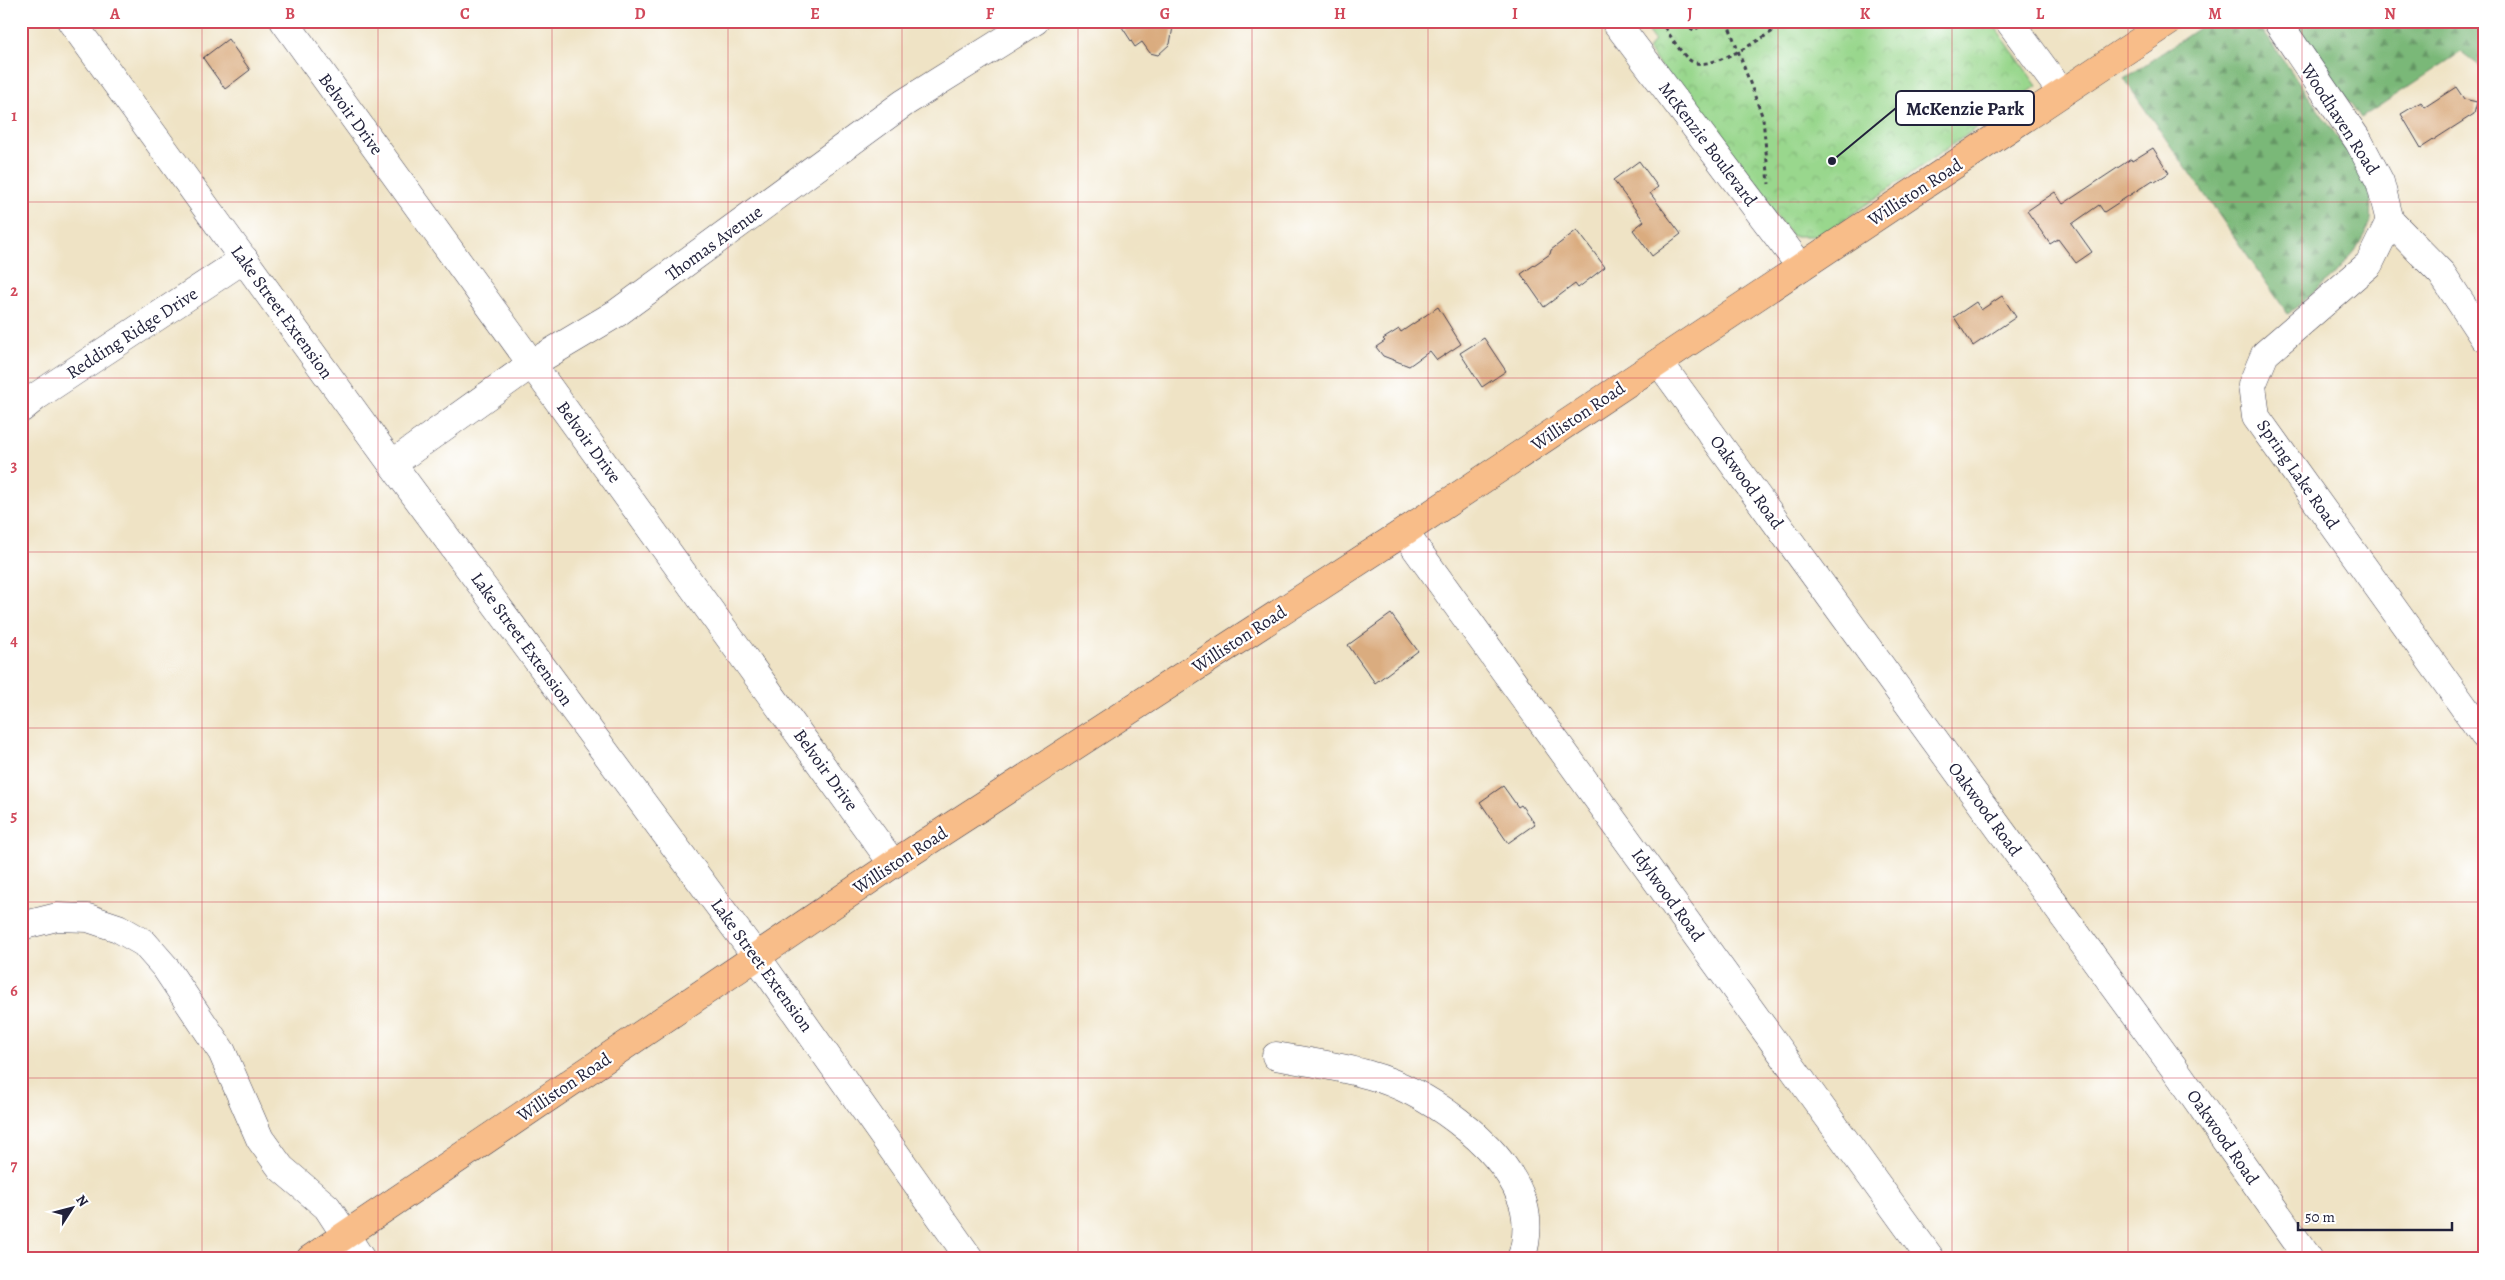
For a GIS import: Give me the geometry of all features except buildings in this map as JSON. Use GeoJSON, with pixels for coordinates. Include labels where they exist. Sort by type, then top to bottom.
{"type":"FeatureCollection","features":[{"type":"Feature","properties":{"kind":"main road","name":"Williston Road"},"geometry":{"type":"LineString","coordinates":[[310,1259],[893,864],[1404,532],[2170,21]]}},
{"type":"Feature","properties":{"kind":"street","name":"Lake Street Extension"},"geometry":{"type":"LineString","coordinates":[[71,21],[392,464],[756,956],[969,1258]]}},
{"type":"Feature","properties":{"kind":"street","name":"Belvoir Drive"},"geometry":{"type":"LineString","coordinates":[[284,21],[893,864]]}},
{"type":"Feature","properties":{"kind":"street","name":"Thomas Avenue"},"geometry":{"type":"LineString","coordinates":[[392,464],[533,364],[617,314],[904,103],[1035,21]]}},
{"type":"Feature","properties":{"kind":"street","name":"McKenzie Boulevard"},"geometry":{"type":"LineString","coordinates":[[1615,21],[1801,267]]}},
{"type":"Feature","properties":{"kind":"street"},"geometry":{"type":"LineString","coordinates":[[2009,21],[2062,93]]}},
{"type":"Feature","properties":{"kind":"street","name":"Woodhaven Road"},"geometry":{"type":"LineString","coordinates":[[2277,21],[2360,142],[2380,182],[2390,221]]}},
{"type":"Feature","properties":{"kind":"street"},"geometry":{"type":"LineString","coordinates":[[2390,221],[2442,274],[2484,338]]}},
{"type":"Feature","properties":{"kind":"street","name":"Spring Lake Road"},"geometry":{"type":"LineString","coordinates":[[2390,221],[2369,264],[2265,354],[2252,385],[2256,417],[2484,735]]}},
{"type":"Feature","properties":{"kind":"street","name":"Redding Ridge Drive"},"geometry":{"type":"LineString","coordinates":[[21,409],[37,396],[244,260]]}},
{"type":"Feature","properties":{"kind":"street","name":"Oakwood Road"},"geometry":{"type":"LineString","coordinates":[[1659,362],[2180,1076],[2309,1259]]}},
{"type":"Feature","properties":{"kind":"street","name":"Idylwood Road"},"geometry":{"type":"LineString","coordinates":[[1404,532],[1931,1259]]}},
{"type":"Feature","properties":{"kind":"street"},"geometry":{"type":"LineString","coordinates":[[21,926],[57,917],[88,918],[118,928],[144,943],[164,967],[222,1052],[260,1139],[281,1168],[328,1208],[361,1259]]}},
{"type":"Feature","properties":{"kind":"street"},"geometry":{"type":"LineString","coordinates":[[1276,1056],[1370,1075],[1411,1091],[1448,1113],[1481,1142],[1509,1174],[1520,1196],[1526,1219],[1526,1245],[1522,1259]]}},
{"type":"Feature","properties":{"kind":"path"},"geometry":{"type":"LineString","coordinates":[[1660,21],[1690,61],[1700,64],[1712,62],[1738,51],[1788,21]]}},
{"type":"Feature","properties":{"kind":"path"},"geometry":{"type":"LineString","coordinates":[[1686,21],[1693,31],[1707,21]]}},
{"type":"Feature","properties":{"kind":"path"},"geometry":{"type":"LineString","coordinates":[[1727,21],[1763,118],[1769,192]]}},
{"type":"Feature","properties":{"kind":"green space"},"geometry":{"type":"Polygon","coordinates":[[[1640,21],[1991,21],[2037,86],[1821,236],[1792,236],[1648,50],[1654,40],[1640,21]]]}},
{"type":"Feature","properties":{"kind":"green space"},"geometry":{"type":"Polygon","coordinates":[[[2209,21],[2256,21],[2359,168],[2371,197],[2370,224],[2355,251],[2332,277],[2288,314],[2124,79],[2209,21]]]}},
{"type":"Feature","properties":{"kind":"green space"},"geometry":{"type":"Polygon","coordinates":[[[2293,21],[2484,21],[2484,69],[2461,52],[2361,118],[2293,21]]]}},
{"type":"Feature","properties":{"kind":"place","name":"McKenzie Park"},"geometry":{"type":"Point","coordinates":[1832,161]}}]}
